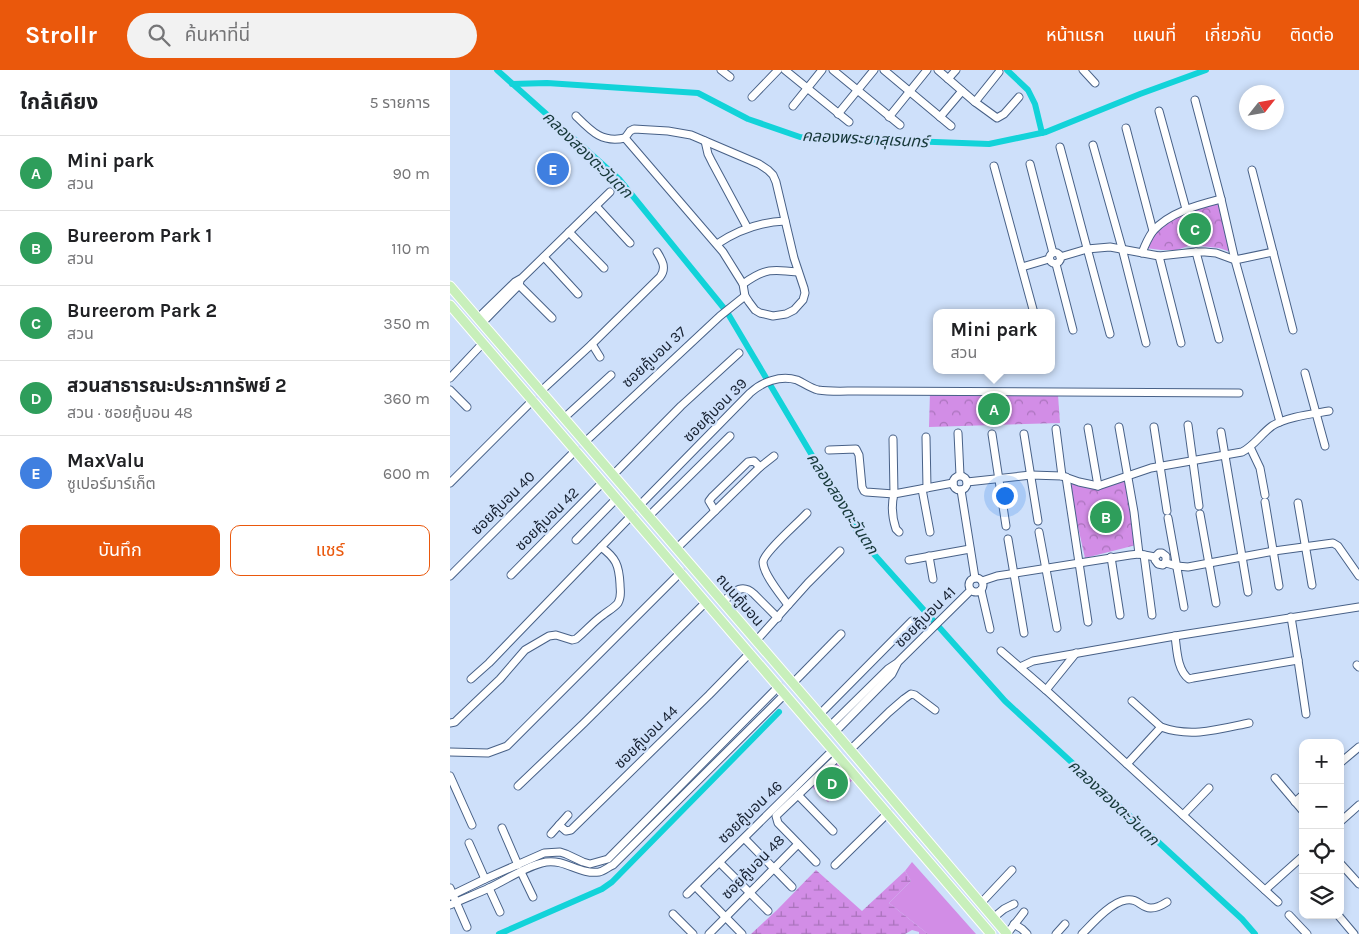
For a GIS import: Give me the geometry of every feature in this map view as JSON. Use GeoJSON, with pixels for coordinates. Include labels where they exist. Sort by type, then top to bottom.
{"type":"FeatureCollection","features":[{"type":"Feature","properties":{"kind":"main road","name":"ถนนคู้บอน"},"geometry":{"type":"LineString","coordinates":[[450,286],[833,729],[1007,934]]}},
{"type":"Feature","properties":{"kind":"main road","name":"ถนนคู้บอน"},"geometry":{"type":"LineString","coordinates":[[450,305],[991,934]]}},
{"type":"Feature","properties":{"kind":"street"},"geometry":{"type":"LineString","coordinates":[[721,70],[730,77]]}},
{"type":"Feature","properties":{"kind":"street"},"geometry":{"type":"LineString","coordinates":[[752,97],[778,70]]}},
{"type":"Feature","properties":{"kind":"street"},"geometry":{"type":"LineString","coordinates":[[785,70],[849,122]]}},
{"type":"Feature","properties":{"kind":"street"},"geometry":{"type":"LineString","coordinates":[[793,106],[822,70]]}},
{"type":"Feature","properties":{"kind":"street"},"geometry":{"type":"LineString","coordinates":[[833,70],[900,125]]}},
{"type":"Feature","properties":{"kind":"street"},"geometry":{"type":"LineString","coordinates":[[838,114],[874,70]]}},
{"type":"Feature","properties":{"kind":"street"},"geometry":{"type":"LineString","coordinates":[[884,70],[951,126]]}},
{"type":"Feature","properties":{"kind":"street"},"geometry":{"type":"LineString","coordinates":[[889,117],[927,70]]}},
{"type":"Feature","properties":{"kind":"street"},"geometry":{"type":"LineString","coordinates":[[938,70],[997,118],[1004,114],[1019,97]]}},
{"type":"Feature","properties":{"kind":"street"},"geometry":{"type":"LineString","coordinates":[[948,79],[956,70]]}},
{"type":"Feature","properties":{"kind":"street"},"geometry":{"type":"LineString","coordinates":[[1083,70],[1095,83]]}},
{"type":"Feature","properties":{"kind":"street"},"geometry":{"type":"LineString","coordinates":[[975,102],[999,72]]}},
{"type":"Feature","properties":{"kind":"street"},"geometry":{"type":"LineString","coordinates":[[940,117],[962,91]]}},
{"type":"Feature","properties":{"kind":"street"},"geometry":{"type":"LineString","coordinates":[[1195,100],[1222,199],[1235,260],[1280,422]]}},
{"type":"Feature","properties":{"kind":"street"},"geometry":{"type":"LineString","coordinates":[[1159,111],[1186,209]]}},
{"type":"Feature","properties":{"kind":"street"},"geometry":{"type":"LineString","coordinates":[[576,116],[584,125],[601,137],[614,140],[625,138],[630,131],[640,129],[682,132],[749,159],[768,170],[776,182],[805,293],[803,300],[794,310],[786,314],[773,316],[755,310],[745,296],[744,284],[717,244],[625,138]]}},
{"type":"Feature","properties":{"kind":"street"},"geometry":{"type":"LineString","coordinates":[[1126,128],[1154,231]]}},
{"type":"Feature","properties":{"kind":"street"},"geometry":{"type":"LineString","coordinates":[[705,141],[708,154],[747,227]]}},
{"type":"Feature","properties":{"kind":"street"},"geometry":{"type":"LineString","coordinates":[[1093,145],[1146,343]]}},
{"type":"Feature","properties":{"kind":"street"},"geometry":{"type":"LineString","coordinates":[[1060,147],[1110,334]]}},
{"type":"Feature","properties":{"kind":"street"},"geometry":{"type":"LineString","coordinates":[[1030,164],[1053,264],[1058,260],[1087,249],[1110,247],[1159,256],[1196,252],[1216,254],[1235,260],[1273,252]]}},
{"type":"Feature","properties":{"kind":"street"},"geometry":{"type":"LineString","coordinates":[[994,166],[1033,309]]}},
{"type":"Feature","properties":{"kind":"street"},"geometry":{"type":"LineString","coordinates":[[1252,170],[1294,330]]}},
{"type":"Feature","properties":{"kind":"street"},"geometry":{"type":"LineString","coordinates":[[480,320],[610,192]]}},
{"type":"Feature","properties":{"kind":"street"},"geometry":{"type":"LineString","coordinates":[[1142,253],[1146,242],[1154,231],[1167,220],[1186,209],[1222,199]]}},
{"type":"Feature","properties":{"kind":"street"},"geometry":{"type":"LineString","coordinates":[[596,206],[630,243]]}},
{"type":"Feature","properties":{"kind":"street"},"geometry":{"type":"LineString","coordinates":[[717,244],[747,227],[785,221]]}},
{"type":"Feature","properties":{"kind":"street"},"geometry":{"type":"LineString","coordinates":[[569,232],[604,268]]}},
{"type":"Feature","properties":{"kind":"street"},"geometry":{"type":"LineString","coordinates":[[541,391],[664,273],[664,264],[657,252]]}},
{"type":"Feature","properties":{"kind":"street"},"geometry":{"type":"LineString","coordinates":[[1196,252],[1219,338]]}},
{"type":"Feature","properties":{"kind":"street"},"geometry":{"type":"LineString","coordinates":[[1022,267],[1051,256]]}},
{"type":"Feature","properties":{"kind":"street"},"geometry":{"type":"LineString","coordinates":[[1159,256],[1181,343]]}},
{"type":"Feature","properties":{"kind":"street"},"geometry":{"type":"LineString","coordinates":[[544,257],[578,294]]}},
{"type":"Feature","properties":{"kind":"street"},"geometry":{"type":"LineString","coordinates":[[1058,260],[1073,330]]}},
{"type":"Feature","properties":{"kind":"street"},"geometry":{"type":"LineString","coordinates":[[744,284],[765,271],[782,270],[798,272]]}},
{"type":"Feature","properties":{"kind":"street"},"geometry":{"type":"LineString","coordinates":[[519,282],[552,318]]}},
{"type":"Feature","properties":{"kind":"street","name":"ซอยคู้บอน 37"},"geometry":{"type":"LineString","coordinates":[[585,442],[720,316],[745,296]]}},
{"type":"Feature","properties":{"kind":"street"},"geometry":{"type":"LineString","coordinates":[[450,378],[484,343]]}},
{"type":"Feature","properties":{"kind":"street"},"geometry":{"type":"LineString","coordinates":[[592,344],[600,357]]}},
{"type":"Feature","properties":{"kind":"street"},"geometry":{"type":"LineString","coordinates":[[613,475],[682,406],[739,353]]}},
{"type":"Feature","properties":{"kind":"street"},"geometry":{"type":"LineString","coordinates":[[1306,373],[1325,446]]}},
{"type":"Feature","properties":{"kind":"street"},"geometry":{"type":"LineString","coordinates":[[564,418],[611,375]]}},
{"type":"Feature","properties":{"kind":"street","name":"ซอยคู้บอน 39"},"geometry":{"type":"LineString","coordinates":[[640,505],[750,393],[760,385],[776,380],[796,380],[819,390],[1239,394]]}},
{"type":"Feature","properties":{"kind":"street"},"geometry":{"type":"LineString","coordinates":[[450,390],[467,407]]}},
{"type":"Feature","properties":{"kind":"street"},"geometry":{"type":"LineString","coordinates":[[450,483],[533,400]]}},
{"type":"Feature","properties":{"kind":"street"},"geometry":{"type":"LineString","coordinates":[[967,482],[1031,475],[1064,476],[1079,482],[1098,486],[1161,466],[1242,452],[1280,422],[1329,410]]}},
{"type":"Feature","properties":{"kind":"street"},"geometry":{"type":"LineString","coordinates":[[1188,425],[1216,603]]}},
{"type":"Feature","properties":{"kind":"street"},"geometry":{"type":"LineString","coordinates":[[1119,427],[1152,615]]}},
{"type":"Feature","properties":{"kind":"street"},"geometry":{"type":"LineString","coordinates":[[1154,427],[1167,515],[1184,607]]}},
{"type":"Feature","properties":{"kind":"street"},"geometry":{"type":"LineString","coordinates":[[1088,428],[1098,486]]}},
{"type":"Feature","properties":{"kind":"street"},"geometry":{"type":"LineString","coordinates":[[1056,429],[1088,622]]}},
{"type":"Feature","properties":{"kind":"street"},"geometry":{"type":"LineString","coordinates":[[1221,432],[1248,592]]}},
{"type":"Feature","properties":{"kind":"street"},"geometry":{"type":"LineString","coordinates":[[958,433],[960,476]]}},
{"type":"Feature","properties":{"kind":"street"},"geometry":{"type":"LineString","coordinates":[[992,434],[1006,526]]}},
{"type":"Feature","properties":{"kind":"street"},"geometry":{"type":"LineString","coordinates":[[1024,434],[1038,521]]}},
{"type":"Feature","properties":{"kind":"street"},"geometry":{"type":"LineString","coordinates":[[649,516],[730,436]]}},
{"type":"Feature","properties":{"kind":"street"},"geometry":{"type":"LineString","coordinates":[[926,437],[925,488],[930,532]]}},
{"type":"Feature","properties":{"kind":"street"},"geometry":{"type":"LineString","coordinates":[[893,439],[894,494],[892,503],[894,521],[899,532]]}},
{"type":"Feature","properties":{"kind":"street"},"geometry":{"type":"LineString","coordinates":[[1250,447],[1260,468],[1279,586]]}},
{"type":"Feature","properties":{"kind":"street"},"geometry":{"type":"LineString","coordinates":[[828,450],[856,449],[859,455],[862,487],[866,492],[894,494],[953,483]]}},
{"type":"Feature","properties":{"kind":"street","name":"ซอยคู้บอน 40"},"geometry":{"type":"LineString","coordinates":[[450,576],[576,450]]}},
{"type":"Feature","properties":{"kind":"street"},"geometry":{"type":"LineString","coordinates":[[677,548],[760,467],[774,456]]}},
{"type":"Feature","properties":{"kind":"street"},"geometry":{"type":"LineString","coordinates":[[716,511],[709,501],[712,497],[748,462],[754,461],[760,467]]}},
{"type":"Feature","properties":{"kind":"street"},"geometry":{"type":"LineString","coordinates":[[953,483],[955,478],[965,477],[966,487],[961,490]]}},
{"type":"Feature","properties":{"kind":"street","name":"ซอยคู้บอน 42"},"geometry":{"type":"LineString","coordinates":[[511,575],[603,482]]}},
{"type":"Feature","properties":{"kind":"street"},"geometry":{"type":"LineString","coordinates":[[953,483],[956,488],[961,490]]}},
{"type":"Feature","properties":{"kind":"street"},"geometry":{"type":"LineString","coordinates":[[961,490],[970,549],[978,580],[983,586],[981,590],[990,630]]}},
{"type":"Feature","properties":{"kind":"street"},"geometry":{"type":"LineString","coordinates":[[576,540],[617,498]]}},
{"type":"Feature","properties":{"kind":"street"},"geometry":{"type":"LineString","coordinates":[[1298,503],[1312,585]]}},
{"type":"Feature","properties":{"kind":"street"},"geometry":{"type":"LineString","coordinates":[[788,605],[769,578],[764,569],[763,561],[768,552],[807,513]]}},
{"type":"Feature","properties":{"kind":"street"},"geometry":{"type":"LineString","coordinates":[[471,679],[489,663],[632,515]]}},
{"type":"Feature","properties":{"kind":"street"},"geometry":{"type":"LineString","coordinates":[[1039,532],[1057,628]]}},
{"type":"Feature","properties":{"kind":"street"},"geometry":{"type":"LineString","coordinates":[[1008,540],[1024,633]]}},
{"type":"Feature","properties":{"kind":"street"},"geometry":{"type":"LineString","coordinates":[[981,590],[978,592],[971,590],[970,582],[1111,557],[1142,554],[1155,557],[1159,553],[1164,554],[1167,558],[1166,563],[1188,567],[1330,543],[1336,544],[1359,576]]}},
{"type":"Feature","properties":{"kind":"street"},"geometry":{"type":"LineString","coordinates":[[450,723],[455,722],[500,679],[525,650],[548,636],[576,639],[618,603],[621,596],[620,572],[614,559],[601,547]]}},
{"type":"Feature","properties":{"kind":"street"},"geometry":{"type":"LineString","coordinates":[[908,560],[970,549]]}},
{"type":"Feature","properties":{"kind":"street"},"geometry":{"type":"LineString","coordinates":[[756,641],[840,551]]}},
{"type":"Feature","properties":{"kind":"street"},"geometry":{"type":"LineString","coordinates":[[929,556],[933,580]]}},
{"type":"Feature","properties":{"kind":"street"},"geometry":{"type":"LineString","coordinates":[[1111,557],[1120,615]]}},
{"type":"Feature","properties":{"kind":"street"},"geometry":{"type":"LineString","coordinates":[[450,752],[488,753],[507,746],[681,572]]}},
{"type":"Feature","properties":{"kind":"street"},"geometry":{"type":"LineString","coordinates":[[723,602],[741,588],[750,590],[778,618]]}},
{"type":"Feature","properties":{"kind":"street","name":"ซอยคู้บอน 41"},"geometry":{"type":"LineString","coordinates":[[833,729],[888,669],[897,664],[971,590]]}},
{"type":"Feature","properties":{"kind":"street"},"geometry":{"type":"LineString","coordinates":[[518,786],[706,602]]}},
{"type":"Feature","properties":{"kind":"street"},"geometry":{"type":"LineString","coordinates":[[1020,667],[1033,661],[1359,606]]}},
{"type":"Feature","properties":{"kind":"street"},"geometry":{"type":"LineString","coordinates":[[1291,617],[1306,714]]}},
{"type":"Feature","properties":{"kind":"street"},"geometry":{"type":"LineString","coordinates":[[820,714],[912,621]]}},
{"type":"Feature","properties":{"kind":"street"},"geometry":{"type":"LineString","coordinates":[[793,683],[842,634]]}},
{"type":"Feature","properties":{"kind":"street"},"geometry":{"type":"LineString","coordinates":[[1175,636],[1181,668],[1183,674],[1188,679],[1298,660]]}},
{"type":"Feature","properties":{"kind":"street"},"geometry":{"type":"LineString","coordinates":[[1001,651],[1278,902]]}},
{"type":"Feature","properties":{"kind":"street","name":"ซอยคู้บอน 44"},"geometry":{"type":"LineString","coordinates":[[559,825],[566,831],[570,830],[750,652]]}},
{"type":"Feature","properties":{"kind":"street"},"geometry":{"type":"LineString","coordinates":[[1046,690],[1076,654]]}},
{"type":"Feature","properties":{"kind":"street"},"geometry":{"type":"LineString","coordinates":[[467,927],[454,903],[451,893],[485,878],[546,862],[556,862],[592,872],[602,871],[782,690]]}},
{"type":"Feature","properties":{"kind":"street"},"geometry":{"type":"LineString","coordinates":[[850,750],[908,695],[915,695],[935,710]]}},
{"type":"Feature","properties":{"kind":"street"},"geometry":{"type":"LineString","coordinates":[[1132,701],[1161,728],[1171,731],[1196,733],[1249,723]]}},
{"type":"Feature","properties":{"kind":"street"},"geometry":{"type":"LineString","coordinates":[[1127,764],[1161,728]]}},
{"type":"Feature","properties":{"kind":"street"},"geometry":{"type":"LineString","coordinates":[[1344,760],[1359,747]]}},
{"type":"Feature","properties":{"kind":"street","name":"ซอยคู้บอน 48"},"geometry":{"type":"LineString","coordinates":[[708,934],[798,844],[778,822],[776,816],[836,753]]}},
{"type":"Feature","properties":{"kind":"street","name":"ซอยคู้บอน 46"},"geometry":{"type":"LineString","coordinates":[[686,894],[836,753]]}},
{"type":"Feature","properties":{"kind":"street"},"geometry":{"type":"LineString","coordinates":[[450,776],[472,825]]}},
{"type":"Feature","properties":{"kind":"street"},"geometry":{"type":"LineString","coordinates":[[1275,778],[1299,806]]}},
{"type":"Feature","properties":{"kind":"street"},"geometry":{"type":"LineString","coordinates":[[1183,815],[1209,788]]}},
{"type":"Feature","properties":{"kind":"street"},"geometry":{"type":"LineString","coordinates":[[798,795],[833,831]]}},
{"type":"Feature","properties":{"kind":"street"},"geometry":{"type":"LineString","coordinates":[[1296,802],[1299,799]]}},
{"type":"Feature","properties":{"kind":"street"},"geometry":{"type":"LineString","coordinates":[[1344,818],[1359,805]]}},
{"type":"Feature","properties":{"kind":"street"},"geometry":{"type":"LineString","coordinates":[[835,866],[888,813]]}},
{"type":"Feature","properties":{"kind":"street"},"geometry":{"type":"LineString","coordinates":[[552,834],[568,815]]}},
{"type":"Feature","properties":{"kind":"street"},"geometry":{"type":"LineString","coordinates":[[502,828],[533,896]]}},
{"type":"Feature","properties":{"kind":"street"},"geometry":{"type":"LineString","coordinates":[[746,840],[792,887]]}},
{"type":"Feature","properties":{"kind":"street"},"geometry":{"type":"LineString","coordinates":[[469,843],[485,878]]}},
{"type":"Feature","properties":{"kind":"street"},"geometry":{"type":"LineString","coordinates":[[798,844],[816,862]]}},
{"type":"Feature","properties":{"kind":"street"},"geometry":{"type":"LineString","coordinates":[[1265,890],[1299,860]]}},
{"type":"Feature","properties":{"kind":"street"},"geometry":{"type":"LineString","coordinates":[[722,865],[768,911]]}},
{"type":"Feature","properties":{"kind":"street"},"geometry":{"type":"LineString","coordinates":[[1344,867],[1359,884]]}},
{"type":"Feature","properties":{"kind":"street"},"geometry":{"type":"LineString","coordinates":[[454,903],[489,888],[520,868]]}},
{"type":"Feature","properties":{"kind":"street"},"geometry":{"type":"LineString","coordinates":[[981,903],[1012,870]]}},
{"type":"Feature","properties":{"kind":"street"},"geometry":{"type":"LineString","coordinates":[[489,888],[500,912]]}},
{"type":"Feature","properties":{"kind":"street"},"geometry":{"type":"LineString","coordinates":[[698,889],[742,934]]}},
{"type":"Feature","properties":{"kind":"street"},"geometry":{"type":"LineString","coordinates":[[1082,934],[1111,907],[1124,900],[1130,900],[1148,908],[1158,908],[1167,902]]}},
{"type":"Feature","properties":{"kind":"street"},"geometry":{"type":"LineString","coordinates":[[993,918],[1014,904]]}},
{"type":"Feature","properties":{"kind":"street"},"geometry":{"type":"LineString","coordinates":[[1007,934],[1024,912]]}},
{"type":"Feature","properties":{"kind":"street"},"geometry":{"type":"LineString","coordinates":[[673,914],[693,934]]}},
{"type":"Feature","properties":{"kind":"street"},"geometry":{"type":"LineString","coordinates":[[1289,915],[1307,934]]}},
{"type":"Feature","properties":{"kind":"street"},"geometry":{"type":"LineString","coordinates":[[1341,919],[1354,934]]}},
{"type":"Feature","properties":{"kind":"street"},"geometry":{"type":"LineString","coordinates":[[1014,924],[1027,934]]}},
{"type":"Feature","properties":{"kind":"street"},"geometry":{"type":"LineString","coordinates":[[1056,934],[1065,924]]}},
{"type":"Feature","properties":{"kind":"green space"},"geometry":{"type":"Polygon","coordinates":[[[1221,202],[1232,248],[1228,251],[1219,248],[1191,245],[1177,250],[1146,248],[1154,233],[1186,211],[1221,202]]]}},
{"type":"Feature","properties":{"kind":"green space"},"geometry":{"type":"Polygon","coordinates":[[[930,392],[1058,395],[1060,423],[929,427],[930,392]]]}},
{"type":"Feature","properties":{"kind":"green space"},"geometry":{"type":"Polygon","coordinates":[[[1129,478],[1140,544],[1085,558],[1068,482],[1099,489],[1129,478]]]}},
{"type":"Feature","properties":{"kind":"green space"},"geometry":{"type":"Polygon","coordinates":[[[840,761],[855,778],[828,802],[811,786],[840,761]]]}},
{"type":"Feature","properties":{"kind":"green space"},"geometry":{"type":"Polygon","coordinates":[[[912,862],[976,934],[928,934],[889,903],[911,881],[905,871],[912,862]]]}},
{"type":"Feature","properties":{"kind":"green space"},"geometry":{"type":"Polygon","coordinates":[[[816,870],[862,911],[905,871],[911,881],[889,903],[928,934],[919,934],[919,932],[912,930],[905,934],[751,934],[816,870]]]}},
{"type":"Feature","properties":{"kind":"waterway","name":"คลองสองตะวันตก"},"geometry":{"type":"LineString","coordinates":[[497,70],[619,179],[727,312],[864,543],[1005,701],[1242,919],[1255,934]]}},
{"type":"Feature","properties":{"kind":"waterway"},"geometry":{"type":"LineString","coordinates":[[1007,70],[1028,90],[1035,104],[1042,133]]}},
{"type":"Feature","properties":{"kind":"waterway","name":"คลองพระยาสุเรนทร์"},"geometry":{"type":"LineString","coordinates":[[512,84],[547,83],[698,93],[748,119],[800,137],[989,144],[1046,132],[1206,70]]}},
{"type":"Feature","properties":{"kind":"waterway"},"geometry":{"type":"LineString","coordinates":[[499,934],[602,889],[612,882],[779,712]]}},
{"type":"Feature","properties":{"kind":"place","name":"MaxValu"},"geometry":{"type":"Point","coordinates":[553,169]}},
{"type":"Feature","properties":{"kind":"place","name":"Bureerom Park 2"},"geometry":{"type":"Point","coordinates":[1195,229]}},
{"type":"Feature","properties":{"kind":"place","name":"Mini park"},"geometry":{"type":"Point","coordinates":[994,409]}},
{"type":"Feature","properties":{"kind":"place","name":"Bureerom Park 1"},"geometry":{"type":"Point","coordinates":[1106,517]}},
{"type":"Feature","properties":{"kind":"place","name":"สวนสาธารณะประภาทรัพย์ 2"},"geometry":{"type":"Point","coordinates":[832,783]}}]}
